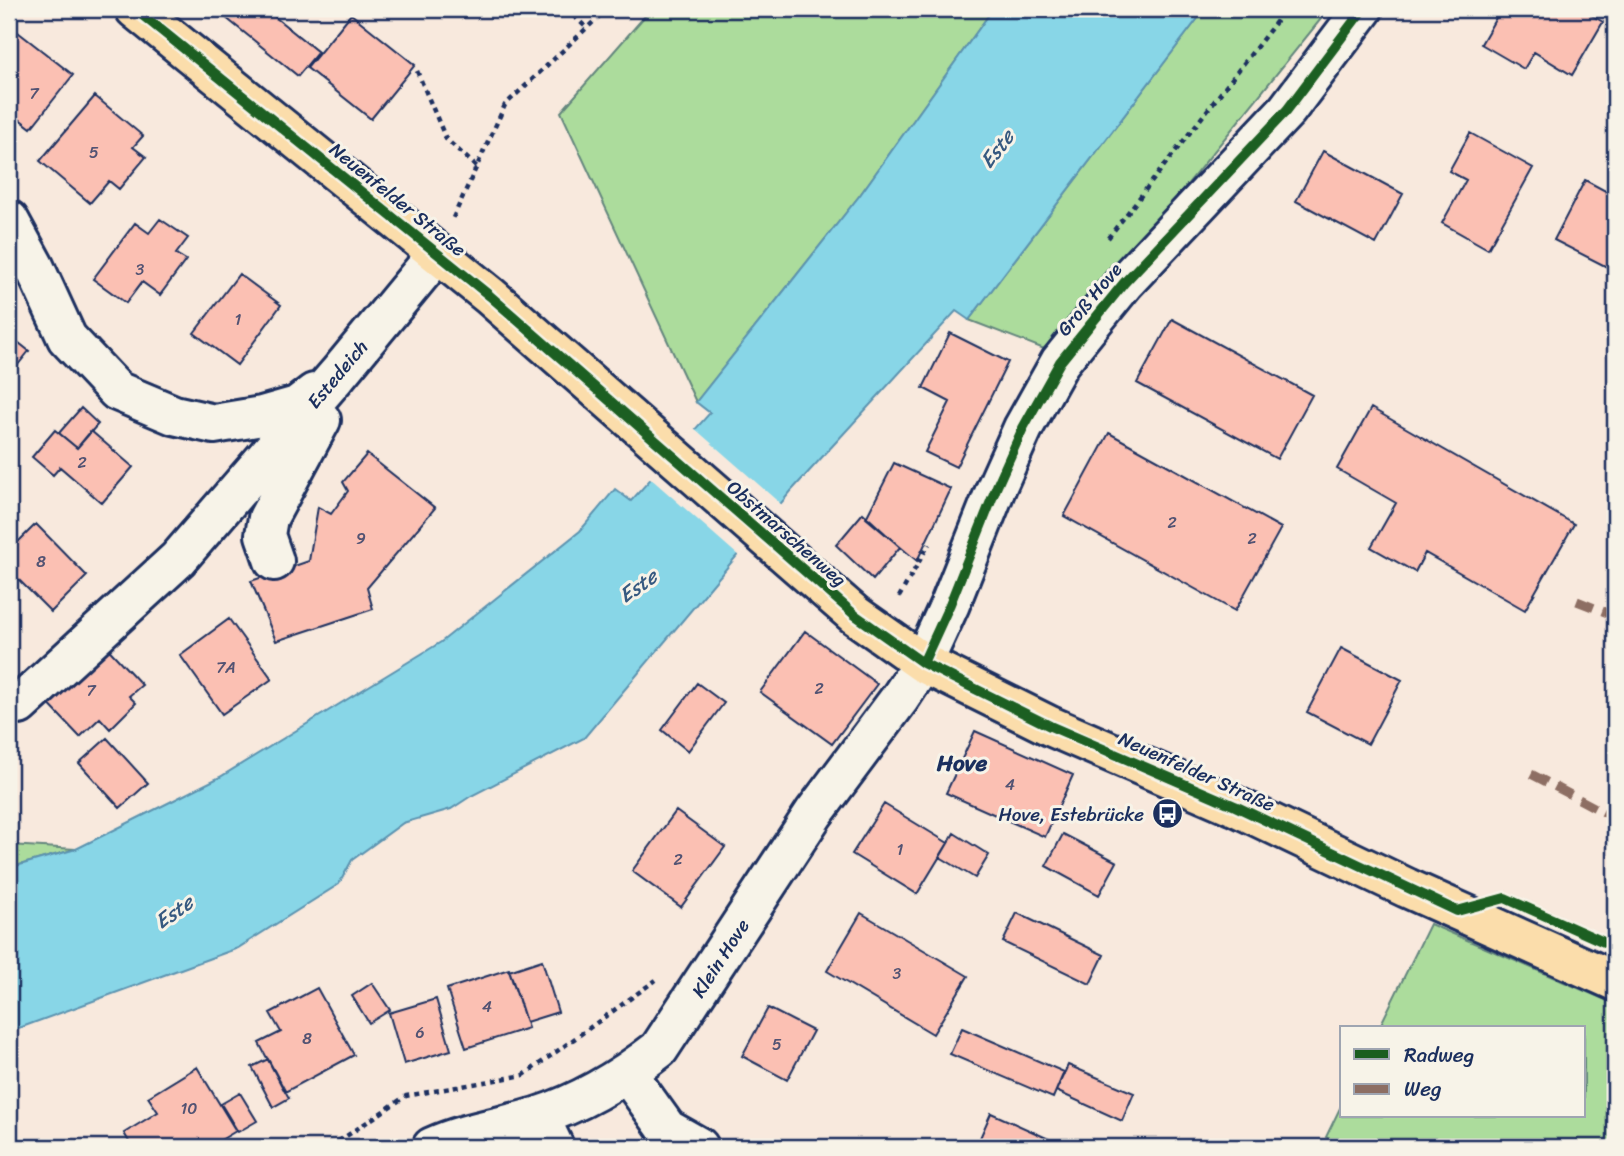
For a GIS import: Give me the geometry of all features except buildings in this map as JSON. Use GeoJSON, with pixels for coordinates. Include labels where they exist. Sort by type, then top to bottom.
{"type":"FeatureCollection","features":[{"type":"Feature","properties":{"kind":"main road","name":"Neuenfelder Straße"},"geometry":{"type":"LineString","coordinates":[[135,9],[490,296],[634,421]]}},
{"type":"Feature","properties":{"kind":"main road","name":"Obstmarschenweg"},"geometry":{"type":"LineString","coordinates":[[634,421],[855,615],[923,663]]}},
{"type":"Feature","properties":{"kind":"main road","name":"Neuenfelder Straße"},"geometry":{"type":"LineString","coordinates":[[923,663],[1051,726],[1235,806],[1615,981]]}},
{"type":"Feature","properties":{"kind":"street","name":"Groß Hove"},"geometry":{"type":"LineString","coordinates":[[923,663],[1023,428],[1060,362],[1124,283],[1287,110],[1363,9]]}},
{"type":"Feature","properties":{"kind":"street"},"geometry":{"type":"LineString","coordinates":[[9,220],[34,266],[67,338],[117,391],[174,415],[214,424],[262,416],[298,406],[338,374]]}},
{"type":"Feature","properties":{"kind":"street","name":"Estedeich"},"geometry":{"type":"LineString","coordinates":[[19,705],[178,559],[338,374],[437,254]]}},
{"type":"Feature","properties":{"kind":"street"},"geometry":{"type":"LineString","coordinates":[[274,561],[265,536],[268,518],[369,335]]}},
{"type":"Feature","properties":{"kind":"street","name":"Klein Hove"},"geometry":{"type":"LineString","coordinates":[[432,1147],[546,1132],[579,1100],[627,1073],[659,1049],[814,813],[923,663]]}},
{"type":"Feature","properties":{"kind":"street"},"geometry":{"type":"LineString","coordinates":[[627,1073],[667,1129],[699,1147]]}},
{"type":"Feature","properties":{"kind":"path"},"geometry":{"type":"LineString","coordinates":[[566,9],[588,29]]}},
{"type":"Feature","properties":{"kind":"path"},"geometry":{"type":"LineString","coordinates":[[437,254],[505,105],[607,9]]}},
{"type":"Feature","properties":{"kind":"path"},"geometry":{"type":"LineString","coordinates":[[417,71],[446,139],[477,167]]}},
{"type":"Feature","properties":{"kind":"green space"},"geometry":{"type":"Polygon","coordinates":[[[651,9],[993,9],[860,195],[696,402],[561,112],[651,9]]]}},
{"type":"Feature","properties":{"kind":"green space"},"geometry":{"type":"Polygon","coordinates":[[[1205,9],[1329,9],[1052,352],[969,320],[1205,9]]]}},
{"type":"Feature","properties":{"kind":"green space"},"geometry":{"type":"Polygon","coordinates":[[[9,845],[76,849],[9,868],[9,845]]]}},
{"type":"Feature","properties":{"kind":"green space"},"geometry":{"type":"Polygon","coordinates":[[[1430,924],[1615,1004],[1615,1147],[1343,1147],[1326,1137],[1340,1108],[1340,1118],[1586,1118],[1586,1026],[1380,1026],[1430,924]]]}},
{"type":"Feature","properties":{"kind":"water","name":"Este"},"geometry":{"type":"Polygon","coordinates":[[[993,9],[1205,9],[969,320],[956,311],[792,490],[584,738],[451,809],[403,823],[352,860],[339,884],[238,948],[9,1030],[9,868],[76,849],[220,777],[441,642],[580,531],[615,489],[631,501],[710,413],[696,402],[860,195],[993,9]]]}},
{"type":"Feature","properties":{"kind":"pier"},"geometry":{"type":"Polygon","coordinates":[[[693,427],[783,506],[740,557],[648,476],[693,427]]]}},
{"type":"Feature","properties":{"kind":"marked path"},"geometry":{"type":"LineString","coordinates":[[1577,601],[1615,616]]}},
{"type":"Feature","properties":{"kind":"marked path"},"geometry":{"type":"LineString","coordinates":[[1531,774],[1615,818]]}},
{"type":"Feature","properties":{"kind":"cycle path"},"geometry":{"type":"LineString","coordinates":[[135,9],[490,296],[855,615],[923,663],[1050,726],[1235,806],[1457,911],[1505,898],[1615,947]]}},
{"type":"Feature","properties":{"kind":"cycle path"},"geometry":{"type":"LineString","coordinates":[[923,663],[1023,428],[1060,362],[1124,283],[1287,110],[1363,9]]}},
{"type":"Feature","properties":{"kind":"place","name":"Hove, Estebrücke"},"geometry":{"type":"Point","coordinates":[1167,814]}},
{"type":"Feature","properties":{"kind":"district","name":"Hove"},"geometry":{"type":"Point","coordinates":[962,763]}}]}
